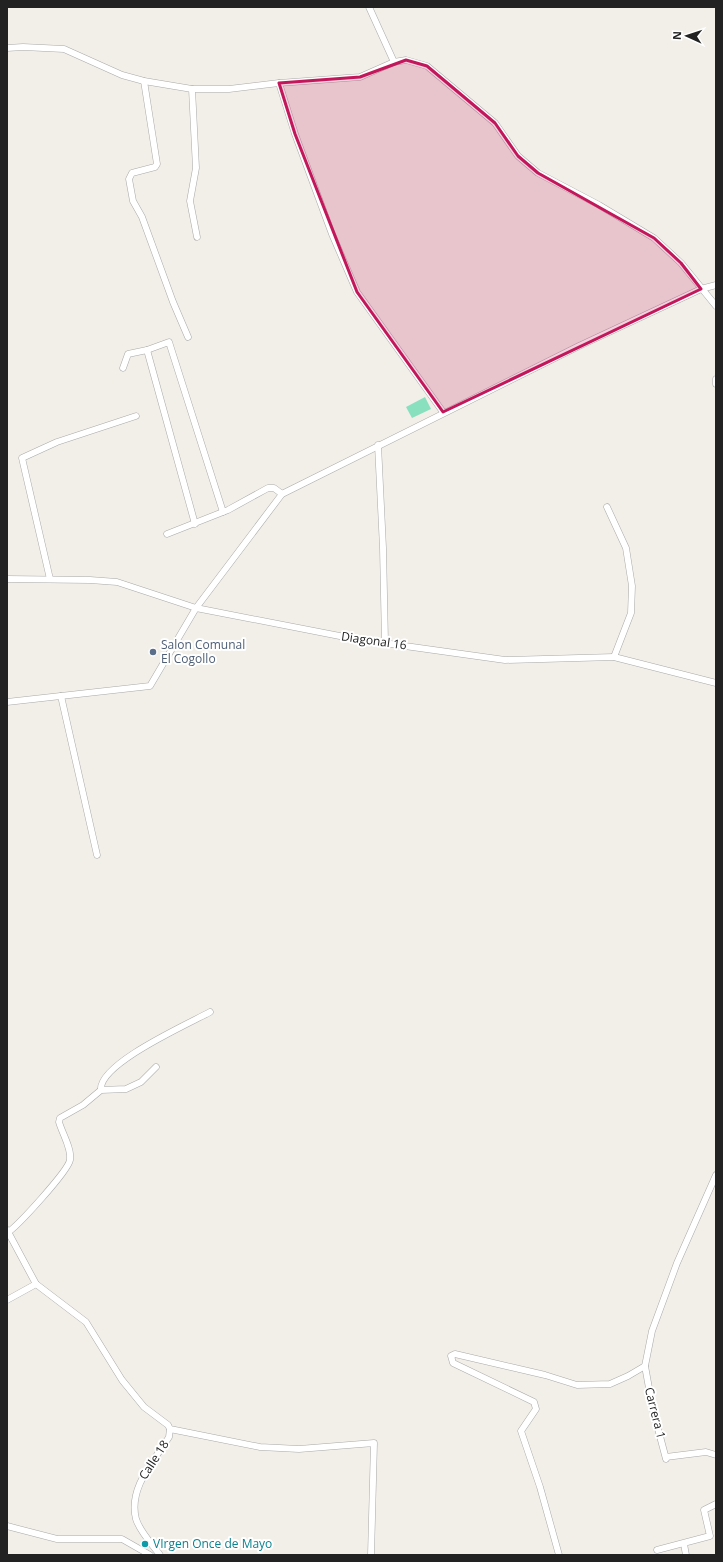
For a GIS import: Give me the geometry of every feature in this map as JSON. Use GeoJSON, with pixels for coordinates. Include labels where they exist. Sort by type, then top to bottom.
{"type":"FeatureCollection","features":[{"type":"Feature","properties":{"kind":"street"},"geometry":{"type":"LineString","coordinates":[[369,7],[394,62]]}},
{"type":"Feature","properties":{"kind":"street"},"geometry":{"type":"LineString","coordinates":[[7,48],[23,47],[64,49],[122,75],[144,81],[192,89],[229,89],[279,82],[360,77],[394,62],[406,60],[427,66],[495,123],[518,156],[538,173],[599,205],[654,238],[681,263],[716,306]]}},
{"type":"Feature","properties":{"kind":"street"},"geometry":{"type":"LineString","coordinates":[[144,81],[157,164],[155,167],[132,172],[129,179],[131,192],[188,337]]}},
{"type":"Feature","properties":{"kind":"street"},"geometry":{"type":"LineString","coordinates":[[279,82],[308,169],[332,234],[357,292],[443,412]]}},
{"type":"Feature","properties":{"kind":"street"},"geometry":{"type":"LineString","coordinates":[[192,89],[196,168],[190,201],[197,237]]}},
{"type":"Feature","properties":{"kind":"street"},"geometry":{"type":"LineString","coordinates":[[7,702],[150,686],[196,608],[282,494],[443,412],[579,346],[701,289],[716,285]]}},
{"type":"Feature","properties":{"kind":"street"},"geometry":{"type":"LineString","coordinates":[[123,368],[128,354],[147,350],[169,342],[223,512]]}},
{"type":"Feature","properties":{"kind":"street"},"geometry":{"type":"LineString","coordinates":[[147,350],[195,524]]}},
{"type":"Feature","properties":{"kind":"street"},"geometry":{"type":"LineString","coordinates":[[716,379],[716,384]]}},
{"type":"Feature","properties":{"kind":"street"},"geometry":{"type":"LineString","coordinates":[[50,579],[22,458],[56,442],[136,416]]}},
{"type":"Feature","properties":{"kind":"street"},"geometry":{"type":"LineString","coordinates":[[378,445],[383,548],[385,642]]}},
{"type":"Feature","properties":{"kind":"street"},"geometry":{"type":"LineString","coordinates":[[167,534],[223,512],[268,488],[274,488],[282,494]]}},
{"type":"Feature","properties":{"kind":"street"},"geometry":{"type":"LineString","coordinates":[[607,507],[626,548],[632,586],[631,613],[614,657]]}},
{"type":"Feature","properties":{"kind":"street","name":"Diagonal 16"},"geometry":{"type":"LineString","coordinates":[[7,579],[117,582],[196,608],[354,639],[385,642],[505,660],[614,657],[716,683]]}},
{"type":"Feature","properties":{"kind":"street"},"geometry":{"type":"LineString","coordinates":[[61,696],[97,855]]}},
{"type":"Feature","properties":{"kind":"street"},"geometry":{"type":"LineString","coordinates":[[101,1090],[102,1082],[115,1066],[129,1056],[210,1012]]}},
{"type":"Feature","properties":{"kind":"street"},"geometry":{"type":"LineString","coordinates":[[156,1067],[141,1082],[126,1090],[101,1090],[83,1105],[60,1118],[59,1122],[70,1153],[68,1166],[23,1218],[7,1232],[36,1284],[86,1322],[122,1380],[144,1406],[168,1425],[170,1429],[260,1447],[299,1449],[374,1443],[371,1555]]}},
{"type":"Feature","properties":{"kind":"street"},"geometry":{"type":"LineString","coordinates":[[559,1555],[540,1487],[521,1431],[536,1409],[536,1405],[534,1402],[453,1363],[451,1356],[455,1354],[477,1359],[545,1375],[577,1385],[610,1384],[645,1366],[652,1331],[677,1262],[716,1175]]}},
{"type":"Feature","properties":{"kind":"street"},"geometry":{"type":"LineString","coordinates":[[7,1300],[36,1284]]}},
{"type":"Feature","properties":{"kind":"street","name":"Carrera 1"},"geometry":{"type":"LineString","coordinates":[[645,1366],[653,1410],[666,1458],[706,1452],[716,1455]]}},
{"type":"Feature","properties":{"kind":"street","name":"Calle 18"},"geometry":{"type":"LineString","coordinates":[[160,1555],[140,1528],[136,1518],[138,1485],[169,1437],[170,1429]]}},
{"type":"Feature","properties":{"kind":"street"},"geometry":{"type":"LineString","coordinates":[[657,1550],[710,1536],[704,1510],[716,1504]]}},
{"type":"Feature","properties":{"kind":"street"},"geometry":{"type":"LineString","coordinates":[[7,1526],[57,1539],[122,1539],[150,1555]]}},
{"type":"Feature","properties":{"kind":"street"},"geometry":{"type":"LineString","coordinates":[[684,1544],[686,1555]]}},
{"type":"Feature","properties":{"kind":"highlighted area"},"geometry":{"type":"Polygon","coordinates":[[[406,60],[427,66],[495,123],[518,156],[538,173],[654,238],[681,263],[701,289],[443,412],[357,292],[295,134],[279,83],[360,77],[406,60]]]}},
{"type":"Feature","properties":{"kind":"green space"},"geometry":{"type":"Polygon","coordinates":[[[425,397],[431,409],[412,418],[406,407],[425,397]]]}},
{"type":"Feature","properties":{"kind":"place","name":"Salon Comunal El Cogollo"},"geometry":{"type":"Point","coordinates":[153,652]}},
{"type":"Feature","properties":{"kind":"place","name":"VIrgen Once de Mayo"},"geometry":{"type":"Point","coordinates":[145,1544]}}]}
